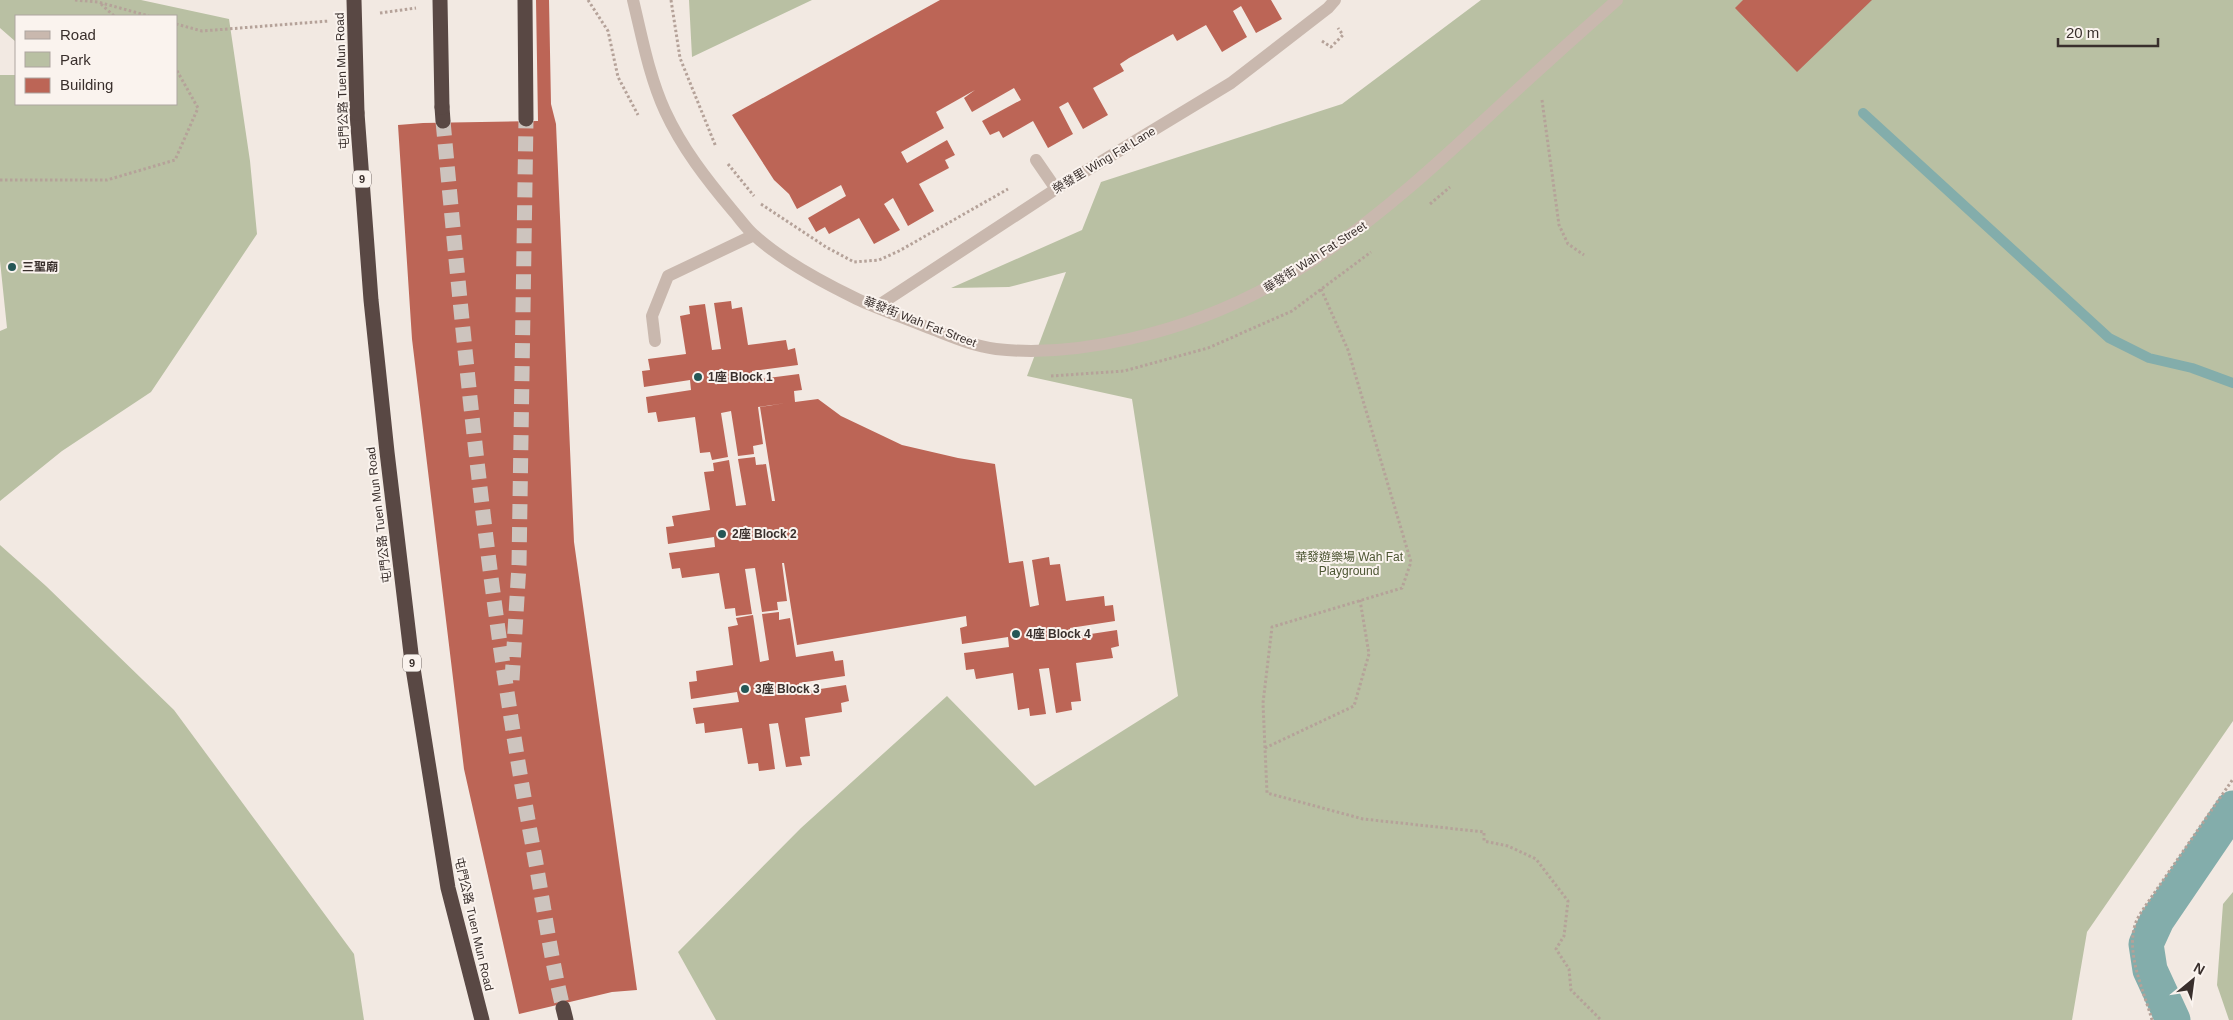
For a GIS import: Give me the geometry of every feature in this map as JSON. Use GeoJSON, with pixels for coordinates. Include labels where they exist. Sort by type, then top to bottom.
{"type":"FeatureCollection","features":[{"type":"Feature","properties":{"kind":"highway","name":"屯門公路 Tuen Mun Road"},"geometry":{"type":"LineString","coordinates":[[354,0],[357,112],[371,300],[412,662],[448,888],[482,1020]]}},
{"type":"Feature","properties":{"kind":"highway"},"geometry":{"type":"LineString","coordinates":[[440,0],[443,114]]}},
{"type":"Feature","properties":{"kind":"highway"},"geometry":{"type":"LineString","coordinates":[[525,0],[526,112]]}},
{"type":"Feature","properties":{"kind":"street","name":"華發街 Wah Fat Street"},"geometry":{"type":"LineString","coordinates":[[634,0],[648,64],[664,110],[687,151],[708,182],[754,235],[802,269],[834,288],[876,307],[965,342],[992,348],[1020,351],[1052,351],[1117,342],[1190,323],[1251,297],[1304,266],[1383,212],[1617,0]]}},
{"type":"Feature","properties":{"kind":"street","name":"榮發里 Wing Fat Lane"},"geometry":{"type":"LineString","coordinates":[[876,307],[1056,189],[1231,83],[1332,4]]}},
{"type":"Feature","properties":{"kind":"street"},"geometry":{"type":"LineString","coordinates":[[1039,165],[1056,189]]}},
{"type":"Feature","properties":{"kind":"street"},"geometry":{"type":"LineString","coordinates":[[655,341],[652,316],[668,276],[754,235]]}},
{"type":"Feature","properties":{"kind":"path"},"geometry":{"type":"LineString","coordinates":[[75,0],[98,2],[145,15]]}},
{"type":"Feature","properties":{"kind":"path"},"geometry":{"type":"LineString","coordinates":[[588,0],[608,31],[618,77],[639,116]]}},
{"type":"Feature","properties":{"kind":"path"},"geometry":{"type":"LineString","coordinates":[[671,0],[680,58],[716,148]]}},
{"type":"Feature","properties":{"kind":"path"},"geometry":{"type":"LineString","coordinates":[[98,2],[113,15]]}},
{"type":"Feature","properties":{"kind":"path"},"geometry":{"type":"LineString","coordinates":[[370,15],[418,7]]}},
{"type":"Feature","properties":{"kind":"path"},"geometry":{"type":"LineString","coordinates":[[178,25],[202,31],[332,21]]}},
{"type":"Feature","properties":{"kind":"path"},"geometry":{"type":"LineString","coordinates":[[1315,42],[1321,41],[1331,47],[1343,35],[1337,27],[1338,21]]}},
{"type":"Feature","properties":{"kind":"path"},"geometry":{"type":"LineString","coordinates":[[0,180],[107,180],[175,160],[198,108],[178,73]]}},
{"type":"Feature","properties":{"kind":"path"},"geometry":{"type":"LineString","coordinates":[[1535,106],[1548,93]]}},
{"type":"Feature","properties":{"kind":"path"},"geometry":{"type":"LineString","coordinates":[[1542,100],[1559,225],[1568,244],[1584,255]]}},
{"type":"Feature","properties":{"kind":"path"},"geometry":{"type":"LineString","coordinates":[[728,163],[764,207],[854,262],[879,260],[899,251],[1039,165]]}},
{"type":"Feature","properties":{"kind":"path"},"geometry":{"type":"LineString","coordinates":[[1424,209],[1453,184]]}},
{"type":"Feature","properties":{"kind":"path"},"geometry":{"type":"LineString","coordinates":[[1044,376],[1124,371],[1208,348],[1292,311],[1377,246]]}},
{"type":"Feature","properties":{"kind":"path"},"geometry":{"type":"LineString","coordinates":[[1321,289],[1348,350],[1410,562],[1402,588],[1272,627],[1263,704],[1267,793],[1362,819],[1484,832],[1484,841],[1508,846],[1536,859],[1568,901],[1564,936],[1556,949],[1569,969],[1571,990],[1601,1020]]}},
{"type":"Feature","properties":{"kind":"path"},"geometry":{"type":"LineString","coordinates":[[1265,748],[1354,706],[1369,654],[1360,600]]}},
{"type":"Feature","properties":{"kind":"path"},"geometry":{"type":"LineString","coordinates":[[2152,1020],[2134,959],[2132,943],[2135,924],[2146,905],[2233,779]]}},
{"type":"Feature","properties":{"kind":"green space"},"geometry":{"type":"Polygon","coordinates":[[[0,0],[141,0],[229,19],[250,161],[257,234],[151,392],[62,451],[0,501],[0,331],[7,328],[0,261],[0,75],[15,75],[15,105],[178,105],[178,15],[15,15],[15,41],[0,28],[0,0]]]}},
{"type":"Feature","properties":{"kind":"green space"},"geometry":{"type":"Polygon","coordinates":[[[689,0],[812,0],[692,57],[689,0]]]}},
{"type":"Feature","properties":{"kind":"green space","name":"華發遊樂場 Wah Fat Playground"},"geometry":{"type":"Polygon","coordinates":[[[1481,0],[2233,0],[2233,721],[2087,932],[2072,1020],[716,1020],[678,952],[801,828],[947,696],[1035,786],[1178,696],[1132,399],[1027,376],[1066,272],[1009,287],[951,288],[1082,230],[1101,182],[1342,104],[1481,0]]]}},
{"type":"Feature","properties":{"kind":"green space"},"geometry":{"type":"Polygon","coordinates":[[[0,545],[46,586],[174,710],[354,954],[364,1020],[0,1020],[0,545]]]}},
{"type":"Feature","properties":{"kind":"green space"},"geometry":{"type":"Polygon","coordinates":[[[2233,892],[2233,1020],[2229,1020],[2217,985],[2223,904],[2233,892]]]}},
{"type":"Feature","properties":{"kind":"building"},"geometry":{"type":"Polygon","coordinates":[[[536,0],[549,0],[551,104],[556,124],[574,542],[637,990],[612,992],[519,1014],[464,769],[412,339],[398,125],[538,121],[536,0]]]}},
{"type":"Feature","properties":{"kind":"building"},"geometry":{"type":"Polygon","coordinates":[[[940,0],[1271,0],[1282,19],[1256,33],[1241,6],[1233,11],[1247,37],[1222,52],[1206,25],[1177,41],[1173,34],[1129,58],[1120,64],[1124,71],[1093,88],[1108,115],[1083,129],[1068,102],[1059,107],[1073,134],[1048,148],[1033,121],[1003,138],[999,131],[990,135],[982,121],[1021,100],[1014,88],[972,112],[964,98],[975,90],[936,112],[944,128],[901,152],[907,163],[947,140],[955,155],[945,160],[949,168],[919,184],[934,211],[908,226],[893,198],[884,204],[900,230],[874,244],[859,218],[829,234],[825,227],[816,232],[808,218],[846,196],[841,185],[797,209],[789,194],[774,180],[732,115],[940,0]]]}},
{"type":"Feature","properties":{"kind":"building"},"geometry":{"type":"Polygon","coordinates":[[[1743,0],[1872,0],[1797,72],[1735,8],[1743,0]]]}},
{"type":"Feature","properties":{"kind":"building"},"geometry":{"type":"Polygon","coordinates":[[[731,301],[732,309],[742,307],[748,345],[786,340],[788,350],[795,348],[798,365],[752,371],[753,380],[799,374],[802,390],[794,391],[795,402],[818,399],[841,416],[902,445],[958,458],[995,464],[1009,563],[1023,561],[1030,607],[1039,605],[1032,560],[1049,557],[1050,565],[1060,564],[1066,601],[1104,596],[1105,606],[1113,605],[1115,621],[1070,628],[1071,637],[1117,630],[1119,646],[1111,648],[1113,658],[1076,663],[1081,701],[1071,702],[1072,710],[1056,713],[1049,668],[1039,669],[1046,714],[1030,716],[1029,708],[1018,710],[1013,673],[976,679],[974,669],[966,670],[964,653],[1009,647],[1008,637],[962,644],[960,628],[967,626],[966,616],[797,645],[784,563],[782,563],[787,601],[777,602],[778,610],[762,612],[755,568],[745,569],[752,614],[736,616],[735,608],[725,609],[719,573],[682,578],[680,568],[672,569],[669,553],[715,547],[714,537],[668,544],[666,527],[674,526],[672,516],[710,510],[704,472],[714,471],[713,463],[729,460],[736,506],[746,505],[738,459],[755,457],[756,465],[766,464],[772,501],[775,501],[760,407],[786,403],[758,407],[763,444],[753,446],[754,454],[738,456],[731,411],[721,413],[728,457],[712,460],[710,452],[700,453],[695,417],[658,422],[656,412],[648,413],[646,397],[691,390],[690,380],[644,387],[642,371],[650,370],[648,359],[686,354],[680,316],[690,314],[689,306],[705,304],[712,350],[721,349],[714,303],[731,301]]]}},
{"type":"Feature","properties":{"kind":"building","name":"3座 Block 3"},"geometry":{"type":"Polygon","coordinates":[[[779,612],[779,620],[790,618],[796,657],[833,651],[835,661],[843,660],[845,676],[799,683],[801,692],[846,685],[849,701],[841,703],[842,712],[805,718],[810,756],[800,757],[802,765],[786,767],[778,723],[769,724],[775,769],[759,771],[758,763],[748,764],[742,728],[705,733],[704,723],[696,724],[693,708],[739,702],[737,692],[691,699],[689,682],[697,681],[696,671],[733,665],[728,627],[738,625],[736,618],[753,615],[760,662],[769,660],[762,614],[779,612]]]}},
{"type":"Feature","properties":{"kind":"waterway"},"geometry":{"type":"LineString","coordinates":[[1863,113],[2109,338],[2149,358],[2192,368],[2233,383]]}},
{"type":"Feature","properties":{"kind":"waterway"},"geometry":{"type":"LineString","coordinates":[[2173,1020],[2150,970],[2146,944],[2157,920],[2233,808]]}},
{"type":"Feature","properties":{"kind":"tunnel"},"geometry":{"type":"LineString","coordinates":[[512,680],[519,565],[526,119]]}},
{"type":"Feature","properties":{"kind":"tunnel"},"geometry":{"type":"LineString","coordinates":[[443,121],[480,491],[504,675],[551,952],[563,1008]]}},
{"type":"Feature","properties":{"kind":"place","name":"三聖廟"},"geometry":{"type":"Point","coordinates":[12,267]}},
{"type":"Feature","properties":{"kind":"place","name":"1座 Block 1"},"geometry":{"type":"Point","coordinates":[698,377]}},
{"type":"Feature","properties":{"kind":"place","name":"2座 Block 2"},"geometry":{"type":"Point","coordinates":[722,534]}},
{"type":"Feature","properties":{"kind":"place","name":"4座 Block 4"},"geometry":{"type":"Point","coordinates":[1016,634]}},
{"type":"Feature","properties":{"kind":"place","name":"3座 Block 3"},"geometry":{"type":"Point","coordinates":[745,689]}}]}
